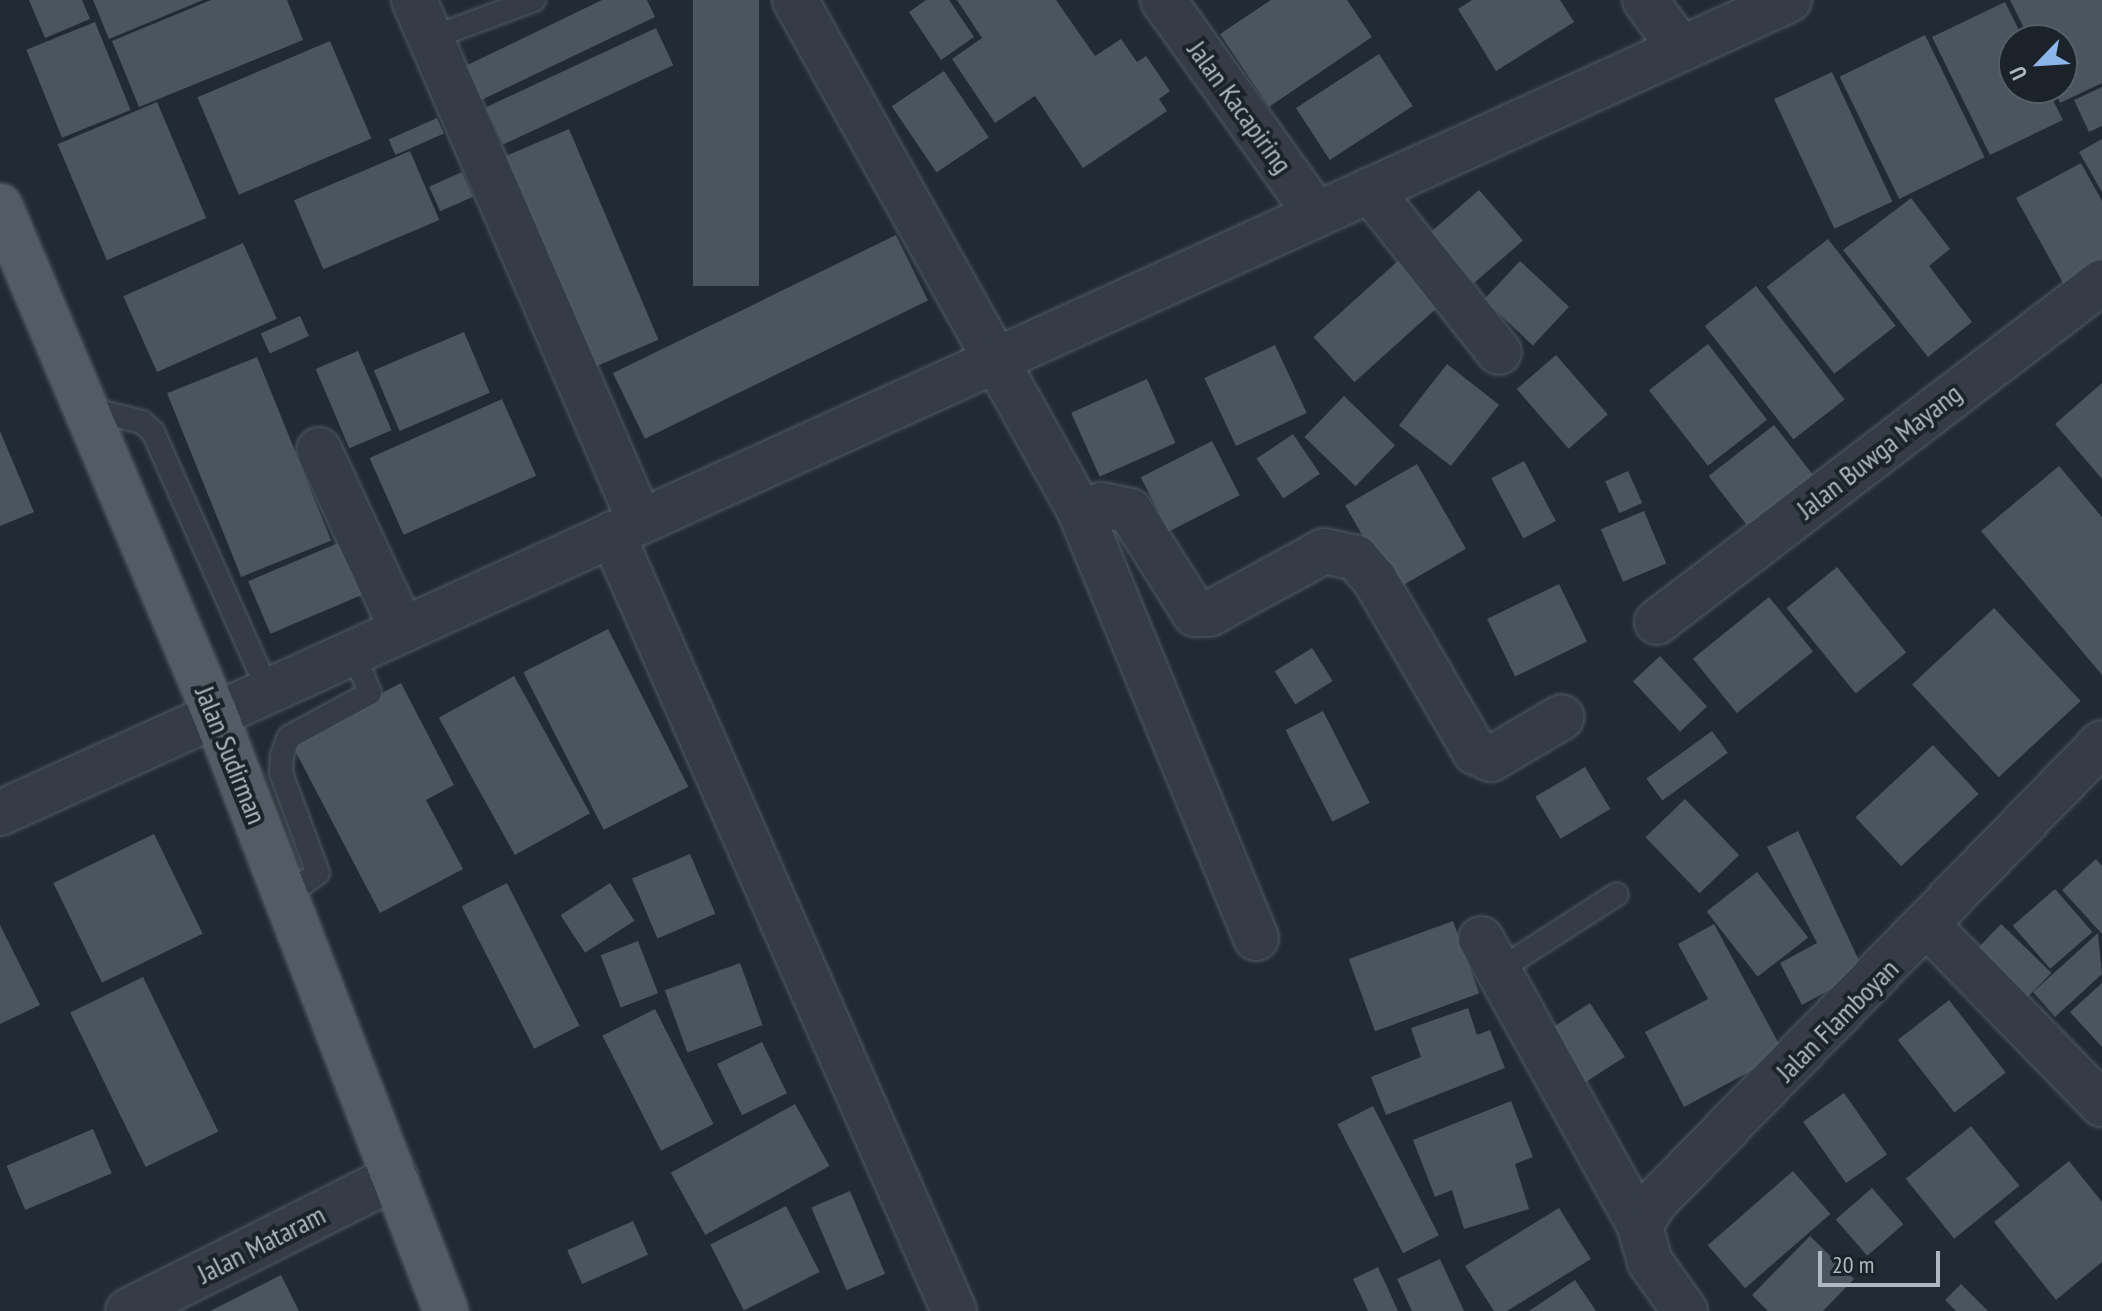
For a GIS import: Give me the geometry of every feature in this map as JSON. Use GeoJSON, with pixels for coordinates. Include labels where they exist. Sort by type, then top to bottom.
{"type":"FeatureCollection","features":[{"type":"Feature","properties":{"kind":"main road","name":"Jalan Sudirman"},"geometry":{"type":"LineString","coordinates":[[0,206],[215,714],[446,1311]]}},
{"type":"Feature","properties":{"kind":"street"},"geometry":{"type":"LineString","coordinates":[[795,0],[1000,358],[1080,511],[1256,938]]}},
{"type":"Feature","properties":{"kind":"street","name":"Jalan Kacapiring"},"geometry":{"type":"LineString","coordinates":[[1163,0],[1317,215]]}},
{"type":"Feature","properties":{"kind":"street"},"geometry":{"type":"LineString","coordinates":[[1645,0],[1681,49]]}},
{"type":"Feature","properties":{"kind":"street"},"geometry":{"type":"LineString","coordinates":[[0,813],[1789,0]]}},
{"type":"Feature","properties":{"kind":"street"},"geometry":{"type":"LineString","coordinates":[[423,19],[626,527],[954,1311]]}},
{"type":"Feature","properties":{"kind":"street"},"geometry":{"type":"LineString","coordinates":[[1370,190],[1499,352]]}},
{"type":"Feature","properties":{"kind":"street","name":"Jalan Buwga Mayang"},"geometry":{"type":"LineString","coordinates":[[1657,622],[2102,282]]}},
{"type":"Feature","properties":{"kind":"street"},"geometry":{"type":"LineString","coordinates":[[319,450],[402,629]]}},
{"type":"Feature","properties":{"kind":"street"},"geometry":{"type":"LineString","coordinates":[[1080,511],[1102,505],[1130,511],[1195,614],[1209,614],[1324,551],[1356,558],[1375,580],[1475,752],[1491,759],[1562,717]]}},
{"type":"Feature","properties":{"kind":"street","name":"Jalan Flamboyan"},"geometry":{"type":"LineString","coordinates":[[1640,1226],[1654,1203],[1929,927],[2102,743]]}},
{"type":"Feature","properties":{"kind":"street"},"geometry":{"type":"LineString","coordinates":[[1929,927],[2102,1104]]}},
{"type":"Feature","properties":{"kind":"street"},"geometry":{"type":"LineString","coordinates":[[1490,954],[1640,1226],[1650,1262],[1685,1311]]}},
{"type":"Feature","properties":{"kind":"street","name":"Jalan Mataram"},"geometry":{"type":"LineString","coordinates":[[128,1311],[395,1177]]}},
{"type":"Feature","properties":{"kind":"lane"},"geometry":{"type":"LineString","coordinates":[[423,19],[534,0]]}},
{"type":"Feature","properties":{"kind":"lane"},"geometry":{"type":"LineString","coordinates":[[85,407],[142,422],[153,432],[268,690]]}},
{"type":"Feature","properties":{"kind":"lane"},"geometry":{"type":"LineString","coordinates":[[286,896],[318,873],[281,773],[282,755],[289,737],[370,693],[353,651]]}},
{"type":"Feature","properties":{"kind":"lane"},"geometry":{"type":"LineString","coordinates":[[1490,954],[1617,894]]}},
{"type":"Feature","properties":{"kind":"building"},"geometry":{"type":"Polygon","coordinates":[[[29,0],[82,0],[90,19],[45,38],[29,0]]]}},
{"type":"Feature","properties":{"kind":"building"},"geometry":{"type":"Polygon","coordinates":[[[93,0],[203,0],[109,39],[93,0]]]}},
{"type":"Feature","properties":{"kind":"building"},"geometry":{"type":"Polygon","coordinates":[[[211,0],[287,0],[303,40],[139,107],[112,41],[211,0]]]}},
{"type":"Feature","properties":{"kind":"building"},"geometry":{"type":"Polygon","coordinates":[[[602,0],[647,0],[655,17],[473,104],[457,70],[602,0]]]}},
{"type":"Feature","properties":{"kind":"building"},"geometry":{"type":"Polygon","coordinates":[[[693,0],[759,0],[759,286],[693,286],[693,0]]]}},
{"type":"Feature","properties":{"kind":"building"},"geometry":{"type":"Polygon","coordinates":[[[926,0],[949,0],[974,37],[941,60],[909,12],[926,0]]]}},
{"type":"Feature","properties":{"kind":"building"},"geometry":{"type":"Polygon","coordinates":[[[957,0],[1056,0],[1095,56],[1121,39],[1137,62],[1146,56],[1170,91],[1159,99],[1167,111],[1083,168],[1035,96],[995,123],[952,59],[982,38],[957,0]]]}},
{"type":"Feature","properties":{"kind":"building"},"geometry":{"type":"Polygon","coordinates":[[[1271,0],[1347,0],[1372,37],[1269,107],[1220,34],[1271,0]]]}},
{"type":"Feature","properties":{"kind":"building"},"geometry":{"type":"Polygon","coordinates":[[[1472,0],[1560,0],[1574,22],[1496,71],[1458,9],[1472,0]]]}},
{"type":"Feature","properties":{"kind":"building"},"geometry":{"type":"Polygon","coordinates":[[[2010,0],[2102,0],[2102,83],[2078,94],[2078,24],[2022,24],[2010,0]]]}},
{"type":"Feature","properties":{"kind":"building"},"geometry":{"type":"Polygon","coordinates":[[[2005,2],[2016,24],[1998,24],[1998,104],[2055,104],[2063,120],[1990,155],[1932,37],[2005,2]]]}},
{"type":"Feature","properties":{"kind":"building"},"geometry":{"type":"Polygon","coordinates":[[[95,22],[131,110],[62,138],[26,50],[95,22]]]}},
{"type":"Feature","properties":{"kind":"building"},"geometry":{"type":"Polygon","coordinates":[[[656,28],[673,65],[503,145],[486,107],[656,28]]]}},
{"type":"Feature","properties":{"kind":"building"},"geometry":{"type":"Polygon","coordinates":[[[1925,35],[1985,157],[1899,199],[1840,77],[1925,35]]]}},
{"type":"Feature","properties":{"kind":"building"},"geometry":{"type":"Polygon","coordinates":[[[330,41],[371,139],[239,195],[197,97],[330,41]]]}},
{"type":"Feature","properties":{"kind":"building"},"geometry":{"type":"Polygon","coordinates":[[[1379,54],[1413,106],[1330,160],[1296,108],[1379,54]]]}},
{"type":"Feature","properties":{"kind":"building"},"geometry":{"type":"Polygon","coordinates":[[[944,71],[989,137],[937,173],[892,106],[944,71]]]}},
{"type":"Feature","properties":{"kind":"building"},"geometry":{"type":"Polygon","coordinates":[[[1832,72],[1892,202],[1834,229],[1774,99],[1832,72]]]}},
{"type":"Feature","properties":{"kind":"building"},"geometry":{"type":"Polygon","coordinates":[[[2102,87],[2102,126],[2089,132],[2076,104],[2078,98],[2102,87]]]}},
{"type":"Feature","properties":{"kind":"building"},"geometry":{"type":"Polygon","coordinates":[[[157,102],[206,218],[107,260],[58,144],[157,102]]]}},
{"type":"Feature","properties":{"kind":"building"},"geometry":{"type":"Polygon","coordinates":[[[437,118],[444,134],[395,155],[389,140],[437,118]]]}},
{"type":"Feature","properties":{"kind":"building"},"geometry":{"type":"Polygon","coordinates":[[[569,129],[658,340],[590,369],[501,158],[569,129]]]}},
{"type":"Feature","properties":{"kind":"building"},"geometry":{"type":"Polygon","coordinates":[[[2102,139],[2102,192],[2079,152],[2102,139]]]}},
{"type":"Feature","properties":{"kind":"building"},"geometry":{"type":"Polygon","coordinates":[[[410,151],[439,220],[323,269],[294,200],[410,151]]]}},
{"type":"Feature","properties":{"kind":"building"},"geometry":{"type":"Polygon","coordinates":[[[2081,163],[2102,201],[2102,270],[2067,290],[2016,198],[2081,163]]]}},
{"type":"Feature","properties":{"kind":"building"},"geometry":{"type":"Polygon","coordinates":[[[462,172],[473,197],[440,211],[429,187],[462,172]]]}},
{"type":"Feature","properties":{"kind":"building"},"geometry":{"type":"Polygon","coordinates":[[[1479,190],[1523,241],[1474,283],[1430,233],[1479,190]]]}},
{"type":"Feature","properties":{"kind":"building"},"geometry":{"type":"Polygon","coordinates":[[[1911,198],[1950,249],[1929,266],[1972,322],[1928,357],[1843,250],[1911,198]]]}},
{"type":"Feature","properties":{"kind":"building"},"geometry":{"type":"Polygon","coordinates":[[[896,235],[928,301],[645,439],[613,373],[896,235]]]}},
{"type":"Feature","properties":{"kind":"building"},"geometry":{"type":"Polygon","coordinates":[[[1828,239],[1896,326],[1834,374],[1767,287],[1828,239]]]}},
{"type":"Feature","properties":{"kind":"building"},"geometry":{"type":"Polygon","coordinates":[[[243,243],[277,319],[157,372],[123,296],[243,243]]]}},
{"type":"Feature","properties":{"kind":"building"},"geometry":{"type":"Polygon","coordinates":[[[1399,260],[1440,305],[1354,382],[1314,337],[1399,260]]]}},
{"type":"Feature","properties":{"kind":"building"},"geometry":{"type":"Polygon","coordinates":[[[1520,261],[1569,307],[1533,345],[1484,300],[1520,261]]]}},
{"type":"Feature","properties":{"kind":"building"},"geometry":{"type":"Polygon","coordinates":[[[1756,286],[1845,399],[1793,439],[1705,326],[1756,286]]]}},
{"type":"Feature","properties":{"kind":"building"},"geometry":{"type":"Polygon","coordinates":[[[300,316],[309,336],[270,354],[261,333],[300,316]]]}},
{"type":"Feature","properties":{"kind":"building"},"geometry":{"type":"Polygon","coordinates":[[[464,332],[490,393],[400,431],[374,370],[464,332]]]}},
{"type":"Feature","properties":{"kind":"building"},"geometry":{"type":"Polygon","coordinates":[[[1708,344],[1767,420],[1708,466],[1649,390],[1708,344]]]}},
{"type":"Feature","properties":{"kind":"building"},"geometry":{"type":"Polygon","coordinates":[[[1275,345],[1307,413],[1236,446],[1204,378],[1275,345]]]}},
{"type":"Feature","properties":{"kind":"building"},"geometry":{"type":"Polygon","coordinates":[[[358,351],[392,430],[349,448],[316,369],[358,351]]]}},
{"type":"Feature","properties":{"kind":"building"},"geometry":{"type":"Polygon","coordinates":[[[1556,355],[1608,415],[1569,449],[1517,389],[1556,355]]]}},
{"type":"Feature","properties":{"kind":"building"},"geometry":{"type":"Polygon","coordinates":[[[257,357],[331,541],[241,577],[167,393],[257,357]]]}},
{"type":"Feature","properties":{"kind":"building"},"geometry":{"type":"Polygon","coordinates":[[[1447,364],[1499,405],[1451,466],[1399,425],[1447,364]]]}},
{"type":"Feature","properties":{"kind":"building"},"geometry":{"type":"Polygon","coordinates":[[[1147,379],[1175,443],[1100,477],[1071,413],[1147,379]]]}},
{"type":"Feature","properties":{"kind":"building"},"geometry":{"type":"Polygon","coordinates":[[[2102,383],[2102,479],[2055,424],[2102,383]]]}},
{"type":"Feature","properties":{"kind":"building"},"geometry":{"type":"Polygon","coordinates":[[[1344,396],[1395,445],[1355,486],[1304,437],[1344,396]]]}},
{"type":"Feature","properties":{"kind":"building"},"geometry":{"type":"Polygon","coordinates":[[[502,399],[536,476],[404,535],[370,458],[502,399]]]}},
{"type":"Feature","properties":{"kind":"building"},"geometry":{"type":"Polygon","coordinates":[[[1774,425],[1816,479],[1750,530],[1709,476],[1774,425]]]}},
{"type":"Feature","properties":{"kind":"building"},"geometry":{"type":"Polygon","coordinates":[[[0,431],[34,512],[0,526],[0,431]]]}},
{"type":"Feature","properties":{"kind":"building"},"geometry":{"type":"Polygon","coordinates":[[[1293,434],[1320,474],[1283,498],[1257,459],[1293,434]]]}},
{"type":"Feature","properties":{"kind":"building"},"geometry":{"type":"Polygon","coordinates":[[[1212,441],[1240,495],[1168,532],[1141,477],[1212,441]]]}},
{"type":"Feature","properties":{"kind":"building"},"geometry":{"type":"Polygon","coordinates":[[[1524,461],[1556,521],[1523,538],[1491,478],[1524,461]]]}},
{"type":"Feature","properties":{"kind":"building"},"geometry":{"type":"Polygon","coordinates":[[[1417,464],[1466,549],[1394,590],[1345,506],[1417,464]]]}},
{"type":"Feature","properties":{"kind":"building"},"geometry":{"type":"Polygon","coordinates":[[[2059,466],[2102,517],[2102,675],[1981,531],[2059,466]]]}},
{"type":"Feature","properties":{"kind":"building"},"geometry":{"type":"Polygon","coordinates":[[[1628,471],[1642,503],[1619,513],[1605,481],[1628,471]]]}},
{"type":"Feature","properties":{"kind":"building"},"geometry":{"type":"Polygon","coordinates":[[[1644,511],[1666,563],[1623,582],[1601,529],[1644,511]]]}},
{"type":"Feature","properties":{"kind":"building"},"geometry":{"type":"Polygon","coordinates":[[[343,541],[365,593],[270,634],[248,581],[343,541]]]}},
{"type":"Feature","properties":{"kind":"building"},"geometry":{"type":"Polygon","coordinates":[[[1837,567],[1906,652],[1856,693],[1786,608],[1837,567]]]}},
{"type":"Feature","properties":{"kind":"building"},"geometry":{"type":"Polygon","coordinates":[[[1559,584],[1587,642],[1515,677],[1487,619],[1559,584]]]}},
{"type":"Feature","properties":{"kind":"building"},"geometry":{"type":"Polygon","coordinates":[[[1769,597],[1813,651],[1737,713],[1693,659],[1769,597]]]}},
{"type":"Feature","properties":{"kind":"building"},"geometry":{"type":"Polygon","coordinates":[[[1994,608],[2081,701],[1999,777],[1912,684],[1994,608]]]}},
{"type":"Feature","properties":{"kind":"building"},"geometry":{"type":"Polygon","coordinates":[[[608,629],[688,787],[604,830],[523,672],[608,629]]]}},
{"type":"Feature","properties":{"kind":"building"},"geometry":{"type":"Polygon","coordinates":[[[1312,648],[1333,681],[1295,704],[1275,671],[1312,648]]]}},
{"type":"Feature","properties":{"kind":"building"},"geometry":{"type":"Polygon","coordinates":[[[1660,656],[1707,706],[1680,732],[1633,681],[1660,656]]]}},
{"type":"Feature","properties":{"kind":"building"},"geometry":{"type":"Polygon","coordinates":[[[514,676],[590,813],[515,855],[439,718],[514,676]]]}},
{"type":"Feature","properties":{"kind":"building"},"geometry":{"type":"Polygon","coordinates":[[[401,683],[454,785],[426,800],[463,869],[380,913],[290,741],[401,683]]]}},
{"type":"Feature","properties":{"kind":"building"},"geometry":{"type":"Polygon","coordinates":[[[1323,711],[1370,803],[1332,822],[1286,730],[1323,711]]]}},
{"type":"Feature","properties":{"kind":"building"},"geometry":{"type":"Polygon","coordinates":[[[1712,731],[1728,753],[1662,800],[1646,779],[1712,731]]]}},
{"type":"Feature","properties":{"kind":"building"},"geometry":{"type":"Polygon","coordinates":[[[1933,745],[1979,794],[1901,866],[1855,817],[1933,745]]]}},
{"type":"Feature","properties":{"kind":"building"},"geometry":{"type":"Polygon","coordinates":[[[1585,767],[1610,809],[1561,839],[1535,797],[1585,767]]]}},
{"type":"Feature","properties":{"kind":"building"},"geometry":{"type":"Polygon","coordinates":[[[1685,799],[1739,855],[1700,893],[1645,837],[1685,799]]]}},
{"type":"Feature","properties":{"kind":"building"},"geometry":{"type":"Polygon","coordinates":[[[1798,831],[1864,971],[1802,1005],[1780,963],[1817,943],[1767,847],[1798,831]]]}},
{"type":"Feature","properties":{"kind":"building"},"geometry":{"type":"Polygon","coordinates":[[[154,834],[203,934],[102,983],[53,883],[154,834]]]}},
{"type":"Feature","properties":{"kind":"building"},"geometry":{"type":"Polygon","coordinates":[[[690,854],[715,914],[657,938],[632,879],[690,854]]]}},
{"type":"Feature","properties":{"kind":"building"},"geometry":{"type":"Polygon","coordinates":[[[2096,859],[2102,866],[2102,934],[2062,890],[2096,859]]]}},
{"type":"Feature","properties":{"kind":"building"},"geometry":{"type":"Polygon","coordinates":[[[1757,872],[1808,937],[1758,977],[1707,911],[1757,872]]]}},
{"type":"Feature","properties":{"kind":"building"},"geometry":{"type":"Polygon","coordinates":[[[507,883],[580,1026],[534,1049],[462,906],[507,883]]]}},
{"type":"Feature","properties":{"kind":"building"},"geometry":{"type":"Polygon","coordinates":[[[610,883],[635,921],[585,953],[561,915],[610,883]]]}},
{"type":"Feature","properties":{"kind":"building"},"geometry":{"type":"Polygon","coordinates":[[[2055,889],[2092,932],[2050,969],[2013,926],[2055,889]]]}},
{"type":"Feature","properties":{"kind":"building"},"geometry":{"type":"Polygon","coordinates":[[[1453,921],[1479,993],[1375,1031],[1349,959],[1453,921]]]}},
{"type":"Feature","properties":{"kind":"building"},"geometry":{"type":"Polygon","coordinates":[[[1714,924],[1784,1053],[1684,1107],[1645,1032],[1708,999],[1678,944],[1714,924]]]}},
{"type":"Feature","properties":{"kind":"building"},"geometry":{"type":"Polygon","coordinates":[[[2001,924],[2051,973],[2017,1008],[1967,959],[2001,924]]]}},
{"type":"Feature","properties":{"kind":"building"},"geometry":{"type":"Polygon","coordinates":[[[0,925],[40,1005],[0,1024],[0,925]]]}},
{"type":"Feature","properties":{"kind":"building"},"geometry":{"type":"Polygon","coordinates":[[[2098,933],[2102,974],[2055,1017],[2033,992],[2098,933]]]}},
{"type":"Feature","properties":{"kind":"building"},"geometry":{"type":"Polygon","coordinates":[[[638,941],[658,993],[621,1008],[601,955],[638,941]]]}},
{"type":"Feature","properties":{"kind":"building"},"geometry":{"type":"Polygon","coordinates":[[[740,963],[763,1025],[687,1052],[665,990],[740,963]]]}},
{"type":"Feature","properties":{"kind":"building"},"geometry":{"type":"Polygon","coordinates":[[[143,977],[218,1132],[146,1167],[70,1013],[143,977]]]}},
{"type":"Feature","properties":{"kind":"building"},"geometry":{"type":"Polygon","coordinates":[[[2102,983],[2102,1047],[2070,1012],[2102,983]]]}},
{"type":"Feature","properties":{"kind":"building"},"geometry":{"type":"Polygon","coordinates":[[[1949,1000],[2006,1072],[1954,1113],[1898,1040],[1949,1000]]]}},
{"type":"Feature","properties":{"kind":"building"},"geometry":{"type":"Polygon","coordinates":[[[1590,1003],[1625,1057],[1585,1083],[1550,1029],[1590,1003]]]}},
{"type":"Feature","properties":{"kind":"building"},"geometry":{"type":"Polygon","coordinates":[[[1468,1008],[1477,1035],[1490,1030],[1505,1068],[1386,1115],[1371,1077],[1421,1057],[1411,1028],[1468,1008]]]}},
{"type":"Feature","properties":{"kind":"building"},"geometry":{"type":"Polygon","coordinates":[[[655,1009],[714,1124],[661,1151],[602,1036],[655,1009]]]}},
{"type":"Feature","properties":{"kind":"building"},"geometry":{"type":"Polygon","coordinates":[[[762,1042],[787,1093],[742,1115],[717,1064],[762,1042]]]}},
{"type":"Feature","properties":{"kind":"building"},"geometry":{"type":"Polygon","coordinates":[[[1844,1093],[1887,1154],[1846,1183],[1803,1122],[1844,1093]]]}},
{"type":"Feature","properties":{"kind":"building"},"geometry":{"type":"Polygon","coordinates":[[[1511,1101],[1533,1157],[1515,1164],[1529,1209],[1464,1229],[1452,1190],[1435,1197],[1413,1140],[1511,1101]]]}},
{"type":"Feature","properties":{"kind":"building"},"geometry":{"type":"Polygon","coordinates":[[[795,1104],[829,1166],[705,1235],[671,1173],[795,1104]]]}},
{"type":"Feature","properties":{"kind":"building"},"geometry":{"type":"Polygon","coordinates":[[[1373,1106],[1439,1235],[1403,1253],[1337,1124],[1373,1106]]]}},
{"type":"Feature","properties":{"kind":"building"},"geometry":{"type":"Polygon","coordinates":[[[1971,1126],[2019,1186],[1954,1239],[1906,1179],[1971,1126]]]}},
{"type":"Feature","properties":{"kind":"building"},"geometry":{"type":"Polygon","coordinates":[[[93,1129],[112,1173],[25,1210],[6,1166],[93,1129]]]}},
{"type":"Feature","properties":{"kind":"building"},"geometry":{"type":"Polygon","coordinates":[[[2069,1161],[2102,1202],[2102,1262],[2056,1300],[1994,1222],[2069,1161]]]}},
{"type":"Feature","properties":{"kind":"building"},"geometry":{"type":"Polygon","coordinates":[[[1793,1171],[1830,1214],[1745,1288],[1708,1245],[1793,1171]]]}},
{"type":"Feature","properties":{"kind":"building"},"geometry":{"type":"Polygon","coordinates":[[[1872,1188],[1903,1224],[1867,1256],[1836,1219],[1872,1188]]]}},
{"type":"Feature","properties":{"kind":"building"},"geometry":{"type":"Polygon","coordinates":[[[850,1191],[885,1274],[847,1290],[811,1207],[850,1191]]]}},
{"type":"Feature","properties":{"kind":"building"},"geometry":{"type":"Polygon","coordinates":[[[786,1206],[820,1272],[744,1311],[710,1245],[786,1206]]]}},
{"type":"Feature","properties":{"kind":"building"},"geometry":{"type":"Polygon","coordinates":[[[1559,1208],[1591,1259],[1507,1311],[1494,1311],[1465,1266],[1559,1208]]]}},
{"type":"Feature","properties":{"kind":"building"},"geometry":{"type":"Polygon","coordinates":[[[633,1221],[648,1255],[582,1284],[567,1250],[633,1221]]]}},
{"type":"Feature","properties":{"kind":"building"},"geometry":{"type":"Polygon","coordinates":[[[1810,1236],[1854,1279],[1823,1311],[1768,1311],[1752,1295],[1810,1236]]]}},
{"type":"Feature","properties":{"kind":"building"},"geometry":{"type":"Polygon","coordinates":[[[1440,1259],[1464,1311],[1412,1311],[1397,1279],[1440,1259]]]}},
{"type":"Feature","properties":{"kind":"building"},"geometry":{"type":"Polygon","coordinates":[[[1378,1267],[1398,1311],[1368,1311],[1353,1279],[1378,1267]]]}},
{"type":"Feature","properties":{"kind":"building"},"geometry":{"type":"Polygon","coordinates":[[[281,1275],[299,1311],[210,1311],[281,1275]]]}},
{"type":"Feature","properties":{"kind":"building"},"geometry":{"type":"Polygon","coordinates":[[[1575,1280],[1596,1311],[1529,1311],[1575,1280]]]}},
{"type":"Feature","properties":{"kind":"building"},"geometry":{"type":"Polygon","coordinates":[[[1961,1284],[1988,1311],[1956,1311],[1945,1300],[1961,1284]]]}}]}
